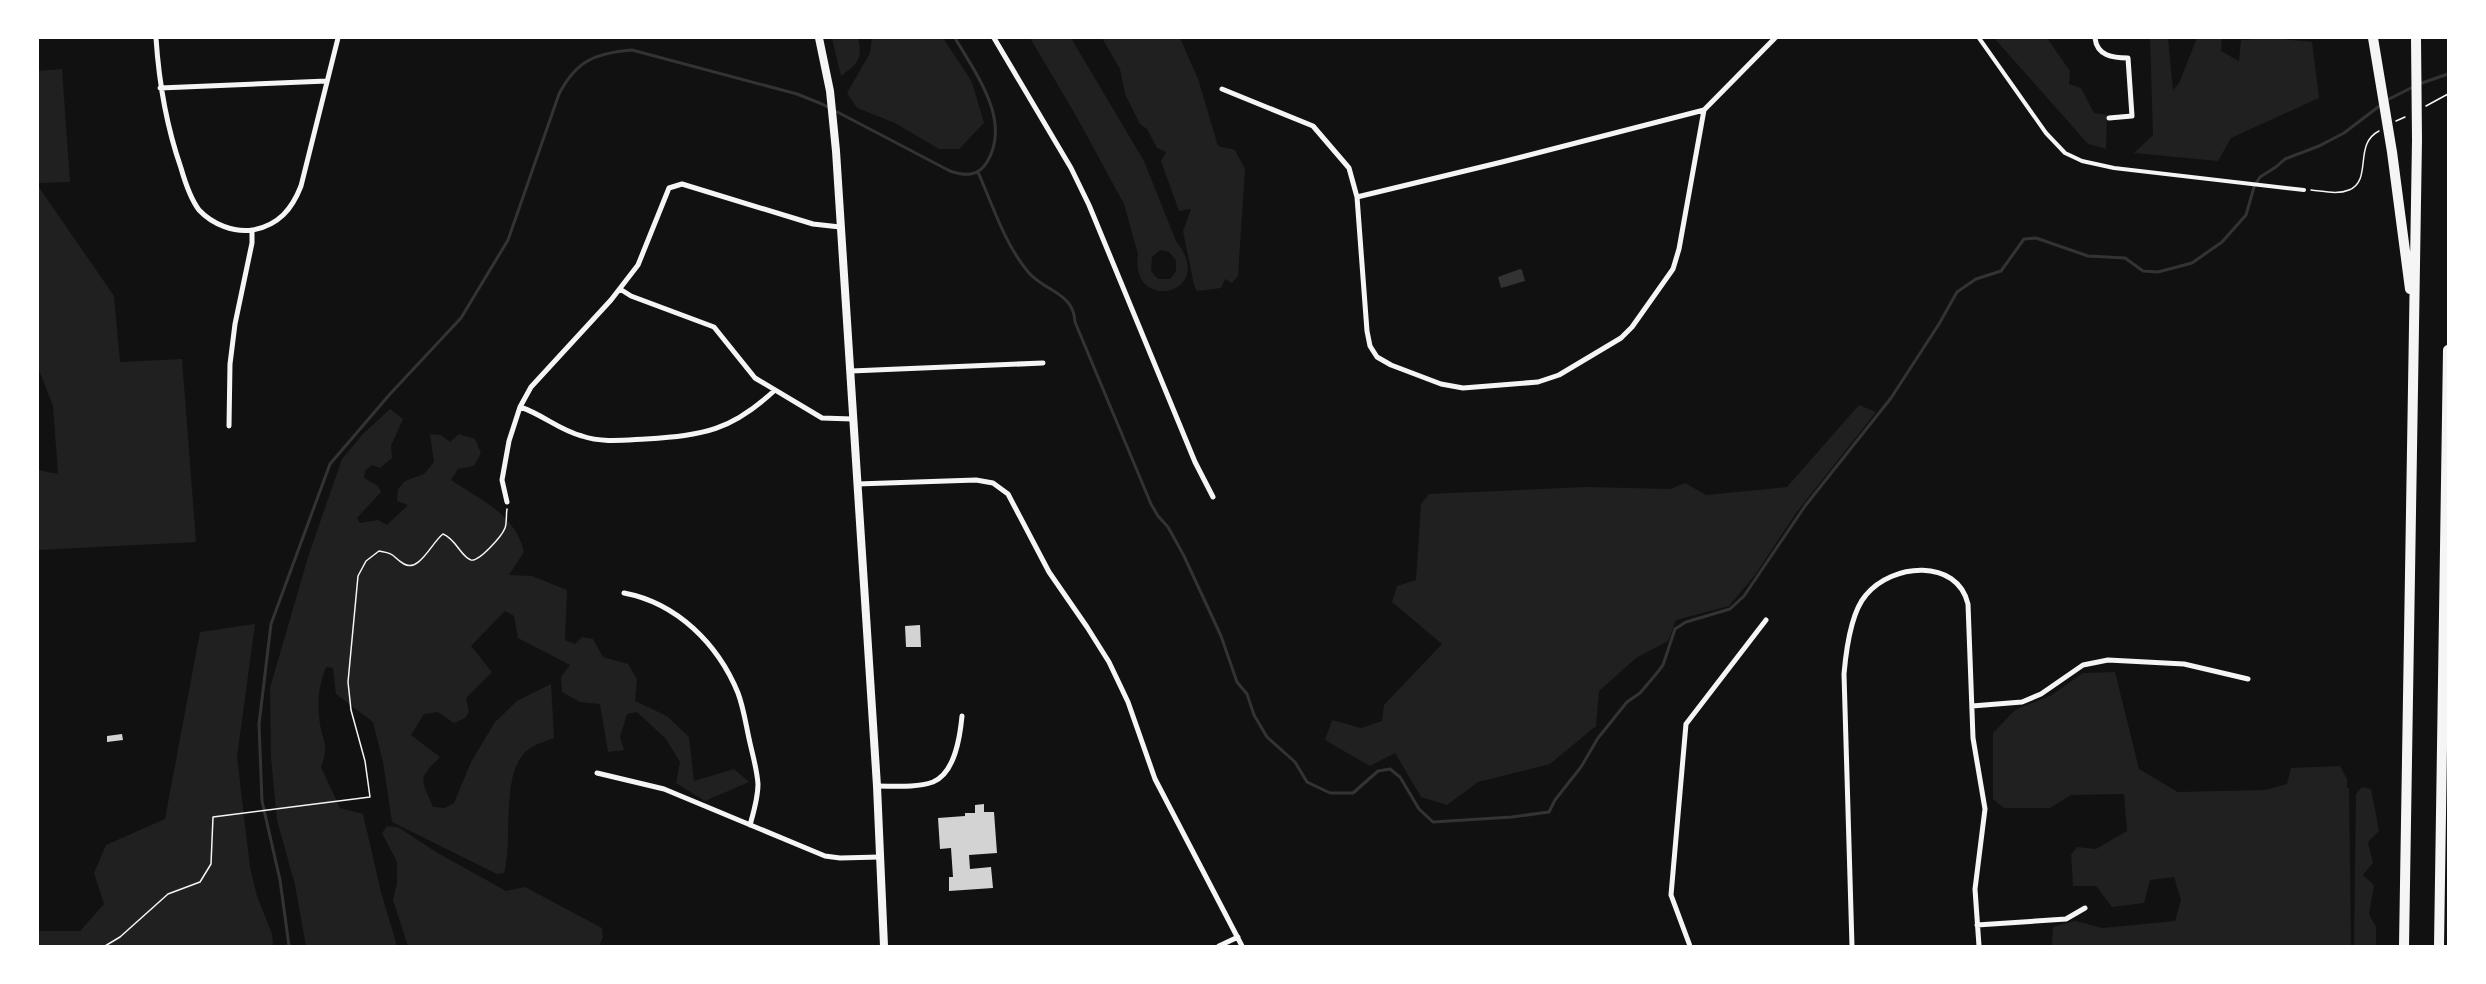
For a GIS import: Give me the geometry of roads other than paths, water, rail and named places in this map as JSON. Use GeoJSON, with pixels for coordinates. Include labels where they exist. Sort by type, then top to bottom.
{"type":"FeatureCollection","features":[{"type":"Feature","properties":{"kind":"highway"},"geometry":{"type":"LineString","coordinates":[[2404,946],[2415,309],[2416,38]]}},
{"type":"Feature","properties":{"kind":"highway"},"geometry":{"type":"LineString","coordinates":[[2373,40],[2407,274],[2415,309]]}},
{"type":"Feature","properties":{"kind":"highway"},"geometry":{"type":"LineString","coordinates":[[2439,946],[2448,350]]}},
{"type":"Feature","properties":{"kind":"main road"},"geometry":{"type":"LineString","coordinates":[[819,38],[825,64],[836,151],[877,786],[884,946]]}},
{"type":"Feature","properties":{"kind":"street"},"geometry":{"type":"LineString","coordinates":[[156,38],[160,88],[169,130],[190,196],[199,210],[218,224],[238,231],[252,230],[273,223],[289,210],[295,201],[301,186],[338,38]]}},
{"type":"Feature","properties":{"kind":"street"},"geometry":{"type":"LineString","coordinates":[[994,38],[1071,168],[1089,205],[1195,462],[1213,497]]}},
{"type":"Feature","properties":{"kind":"street"},"geometry":{"type":"LineString","coordinates":[[1357,197],[1704,110],[1774,38]]}},
{"type":"Feature","properties":{"kind":"street"},"geometry":{"type":"LineString","coordinates":[[1979,38],[2039,124],[2064,153],[2082,162],[2114,168],[2304,190]]}},
{"type":"Feature","properties":{"kind":"street"},"geometry":{"type":"LineString","coordinates":[[2095,38],[2097,48],[2103,53],[2128,58],[2132,116],[2109,118]]}},
{"type":"Feature","properties":{"kind":"street"},"geometry":{"type":"LineString","coordinates":[[160,88],[327,81]]}},
{"type":"Feature","properties":{"kind":"street"},"geometry":{"type":"LineString","coordinates":[[1222,88],[1312,126],[1349,168],[1357,197],[1370,345],[1377,357],[1391,365],[1441,384],[1463,388],[1539,382],[1558,375],[1621,338],[1632,327],[1672,269],[1678,249],[1704,110]]}},
{"type":"Feature","properties":{"kind":"street"},"geometry":{"type":"LineString","coordinates":[[507,502],[502,480],[508,441],[520,407],[531,387],[546,369],[620,289],[642,256],[666,192],[675,184],[690,186],[813,224],[840,227]]}},
{"type":"Feature","properties":{"kind":"street"},"geometry":{"type":"LineString","coordinates":[[229,426],[232,344],[252,243],[252,230]]}},
{"type":"Feature","properties":{"kind":"street"},"geometry":{"type":"LineString","coordinates":[[620,289],[631,296],[714,327],[750,375],[822,418],[852,419]]}},
{"type":"Feature","properties":{"kind":"street"},"geometry":{"type":"LineString","coordinates":[[851,371],[1043,363]]}},
{"type":"Feature","properties":{"kind":"street"},"geometry":{"type":"LineString","coordinates":[[520,407],[566,431],[585,437],[615,441],[683,437],[702,434],[736,420],[775,390]]}},
{"type":"Feature","properties":{"kind":"street"},"geometry":{"type":"LineString","coordinates":[[857,484],[976,480],[993,483],[1008,494],[1049,572],[1088,627],[1109,663],[1128,702],[1155,779],[1242,946]]}},
{"type":"Feature","properties":{"kind":"street"},"geometry":{"type":"LineString","coordinates":[[1852,946],[1844,674],[1849,641],[1858,608],[1865,595],[1875,586],[1891,578],[1926,570],[1942,572],[1958,582],[1968,603],[1973,738],[1985,809],[1985,825],[1975,889],[1979,946]]}},
{"type":"Feature","properties":{"kind":"street"},"geometry":{"type":"LineString","coordinates":[[624,593],[649,599],[686,621],[708,643],[729,675],[742,705],[757,779],[757,794],[750,825]]}},
{"type":"Feature","properties":{"kind":"street"},"geometry":{"type":"LineString","coordinates":[[1690,946],[1671,895],[1686,724],[1766,620]]}},
{"type":"Feature","properties":{"kind":"street"},"geometry":{"type":"LineString","coordinates":[[1972,706],[2022,702],[2042,694],[2083,665],[2108,660],[2184,664],[2248,679]]}},
{"type":"Feature","properties":{"kind":"street"},"geometry":{"type":"LineString","coordinates":[[877,786],[924,784],[939,778],[954,755],[962,716]]}},
{"type":"Feature","properties":{"kind":"street"},"geometry":{"type":"LineString","coordinates":[[597,773],[664,789],[825,856],[880,857]]}},
{"type":"Feature","properties":{"kind":"street"},"geometry":{"type":"LineString","coordinates":[[1977,926],[2066,919],[2085,908]]}},
{"type":"Feature","properties":{"kind":"street"},"geometry":{"type":"LineString","coordinates":[[1219,946],[1238,937]]}},
{"type":"Feature","properties":{"kind":"waterway"},"geometry":{"type":"LineString","coordinates":[[289,946],[280,880],[262,801],[259,724],[271,624],[330,464],[390,394],[461,318],[508,240],[559,94],[572,74],[580,66],[597,57],[632,50],[797,94],[822,104],[950,171],[971,174],[980,170],[987,162],[994,146],[996,130],[993,114],[981,82],[955,38]]}},
{"type":"Feature","properties":{"kind":"waterway"},"geometry":{"type":"LineString","coordinates":[[2419,84],[2448,74]]}},
{"type":"Feature","properties":{"kind":"waterway"},"geometry":{"type":"LineString","coordinates":[[2387,100],[2413,87]]}},
{"type":"Feature","properties":{"kind":"waterway"},"geometry":{"type":"LineString","coordinates":[[978,172],[1000,225],[1021,262],[1029,273],[1070,305],[1151,504],[1168,527],[1184,556],[1221,636],[1237,682],[1247,694],[1254,715],[1267,737],[1295,762],[1307,782],[1330,793],[1353,793],[1378,771],[1390,769],[1400,777],[1419,809],[1433,822],[1512,817],[1549,812],[1555,800],[1581,767],[1598,738],[1627,702],[1640,693],[1663,665],[1675,629],[1686,622],[1730,609],[1744,596],[1805,506],[1891,398],[1957,292],[1976,279],[2001,271],[2024,239],[2036,238],[2088,256],[2125,258],[2143,271],[2158,272],[2192,263],[2222,242],[2246,215],[2254,187],[2260,177],[2285,159],[2319,146],[2344,133],[2382,104]]}}]}
